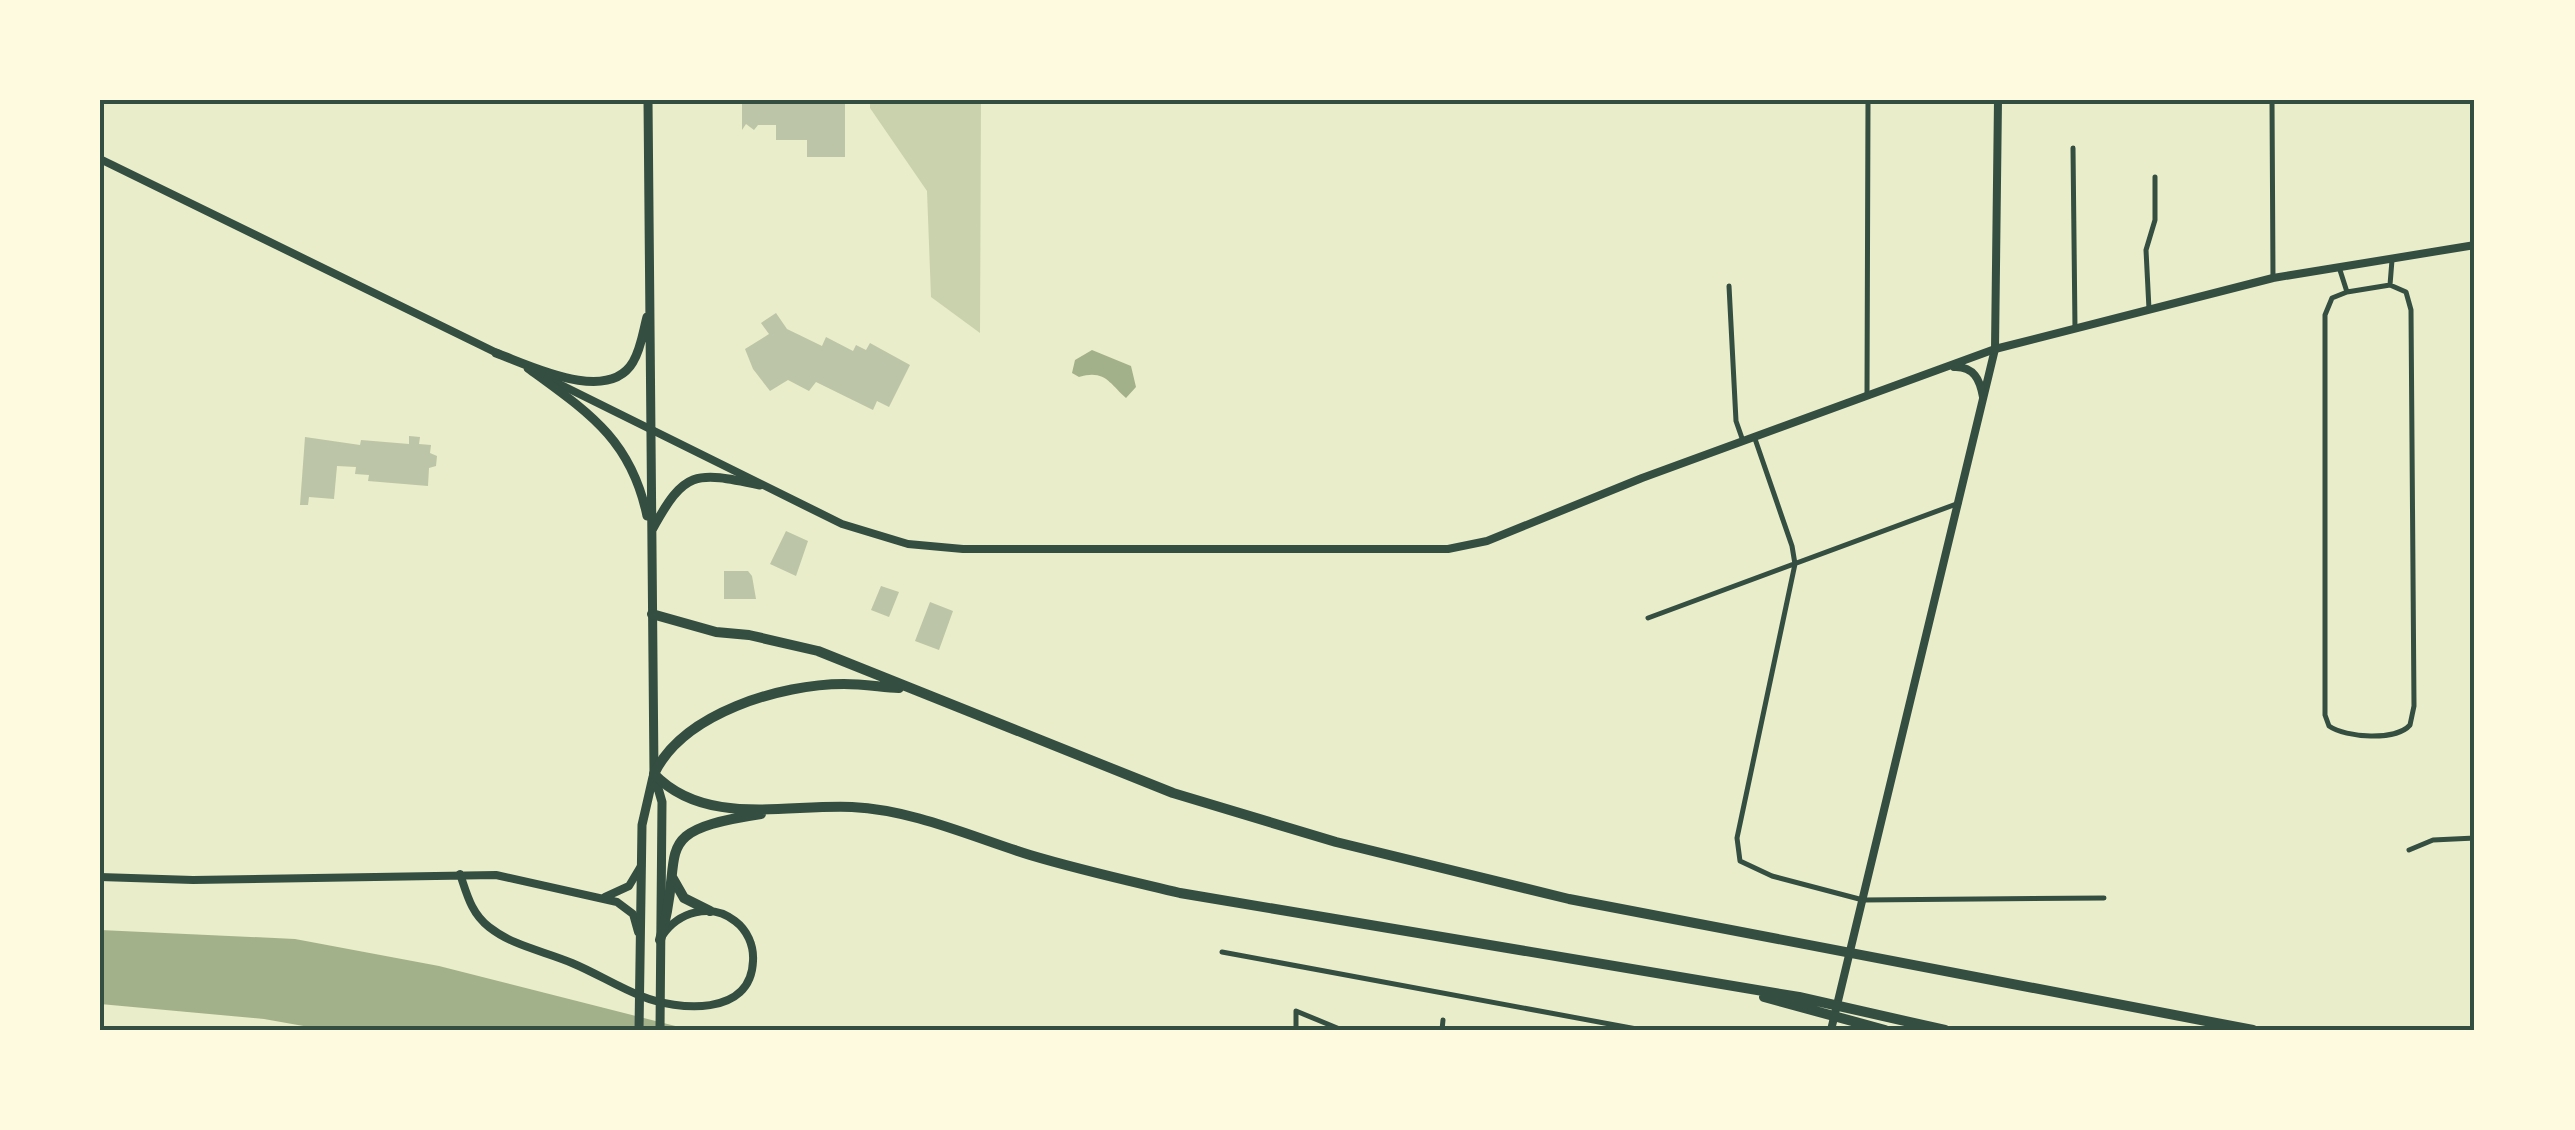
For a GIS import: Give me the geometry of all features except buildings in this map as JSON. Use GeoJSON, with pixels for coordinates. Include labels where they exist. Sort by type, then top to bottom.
{"type":"FeatureCollection","features":[{"type":"Feature","properties":{"kind":"highway"},"geometry":{"type":"LineString","coordinates":[[652,614],[716,632],[749,635],[818,651],[1138,780],[1254,820],[1569,899],[2261,1030]]}},
{"type":"Feature","properties":{"kind":"highway"},"geometry":{"type":"LineString","coordinates":[[906,689],[843,684],[785,690],[752,700],[689,733],[662,758],[654,774],[669,790],[693,802],[753,809],[854,807],[933,822],[1031,855],[1180,893],[1700,980],[1945,1030]]}},
{"type":"Feature","properties":{"kind":"highway"},"geometry":{"type":"LineString","coordinates":[[659,944],[668,913],[672,856],[678,842],[698,827],[802,808]]}},
{"type":"Feature","properties":{"kind":"highway"},"geometry":{"type":"LineString","coordinates":[[671,874],[680,894],[710,911]]}},
{"type":"Feature","properties":{"kind":"highway"},"geometry":{"type":"LineString","coordinates":[[1799,1001],[1885,1030]]}},
{"type":"Feature","properties":{"kind":"highway"},"geometry":{"type":"LineString","coordinates":[[2144,1008],[2252,1030]]}},
{"type":"Feature","properties":{"kind":"main road"},"geometry":{"type":"LineString","coordinates":[[648,100],[654,774],[662,802],[660,1030]]}},
{"type":"Feature","properties":{"kind":"main road"},"geometry":{"type":"LineString","coordinates":[[1831,1030],[1995,348],[1998,100]]}},
{"type":"Feature","properties":{"kind":"main road"},"geometry":{"type":"LineString","coordinates":[[100,159],[760,485],[858,530],[938,548],[1468,547],[1995,348],[2273,278],[2475,245]]}},
{"type":"Feature","properties":{"kind":"main road"},"geometry":{"type":"LineString","coordinates":[[496,353],[567,379],[602,381],[616,377],[632,364],[650,305]]}},
{"type":"Feature","properties":{"kind":"main road"},"geometry":{"type":"LineString","coordinates":[[528,368],[594,417],[614,437],[633,472],[650,532]]}},
{"type":"Feature","properties":{"kind":"main road"},"geometry":{"type":"LineString","coordinates":[[1940,369],[1967,368],[1978,378],[1983,398]]}},
{"type":"Feature","properties":{"kind":"main road"},"geometry":{"type":"LineString","coordinates":[[650,532],[670,496],[688,482],[712,476],[760,485]]}},
{"type":"Feature","properties":{"kind":"main road"},"geometry":{"type":"LineString","coordinates":[[639,1030],[641,866],[645,804],[654,774]]}},
{"type":"Feature","properties":{"kind":"main road"},"geometry":{"type":"LineString","coordinates":[[590,896],[622,892],[641,866]]}},
{"type":"Feature","properties":{"kind":"main road"},"geometry":{"type":"LineString","coordinates":[[460,874],[477,916],[502,936],[570,962],[642,997],[664,1003],[716,1005],[736,996],[750,978],[754,956],[747,934],[731,918],[710,911],[682,917],[672,923],[659,944]]}},
{"type":"Feature","properties":{"kind":"main road"},"geometry":{"type":"LineString","coordinates":[[100,877],[211,880],[460,874],[520,879],[627,908],[636,922],[638,936]]}},
{"type":"Feature","properties":{"kind":"street"},"geometry":{"type":"LineString","coordinates":[[1867,395],[1868,100]]}},
{"type":"Feature","properties":{"kind":"street"},"geometry":{"type":"LineString","coordinates":[[2272,100],[2273,278]]}},
{"type":"Feature","properties":{"kind":"street"},"geometry":{"type":"LineString","coordinates":[[2073,148],[2075,329]]}},
{"type":"Feature","properties":{"kind":"street"},"geometry":{"type":"LineString","coordinates":[[2150,309],[2146,250],[2155,220],[2154,178]]}},
{"type":"Feature","properties":{"kind":"street"},"geometry":{"type":"LineString","coordinates":[[2390,284],[2392,258]]}},
{"type":"Feature","properties":{"kind":"street"},"geometry":{"type":"LineString","coordinates":[[2339,267],[2347,292]]}},
{"type":"Feature","properties":{"kind":"street"},"geometry":{"type":"LineString","coordinates":[[2390,284],[2406,292],[2411,310],[2414,706],[2408,728],[2393,734],[2347,734],[2333,729],[2325,707],[2325,315],[2332,298],[2347,292],[2390,284]]}},
{"type":"Feature","properties":{"kind":"street"},"geometry":{"type":"LineString","coordinates":[[1729,286],[1736,421],[1743,441]]}},
{"type":"Feature","properties":{"kind":"street"},"geometry":{"type":"LineString","coordinates":[[1754,436],[1795,564],[1742,813],[1736,846],[1740,860],[1749,868],[1772,876],[1863,900],[2104,898]]}},
{"type":"Feature","properties":{"kind":"street"},"geometry":{"type":"LineString","coordinates":[[1648,618],[1959,503]]}},
{"type":"Feature","properties":{"kind":"street"},"geometry":{"type":"LineString","coordinates":[[2409,850],[2434,840],[2475,838]]}},
{"type":"Feature","properties":{"kind":"street"},"geometry":{"type":"LineString","coordinates":[[1222,952],[1642,1030]]}},
{"type":"Feature","properties":{"kind":"street"},"geometry":{"type":"LineString","coordinates":[[1296,1030],[1296,1010],[1342,1030]]}},
{"type":"Feature","properties":{"kind":"street"},"geometry":{"type":"LineString","coordinates":[[1442,1030],[1443,1020]]}},
{"type":"Feature","properties":{"kind":"shaded area"},"geometry":{"type":"Polygon","coordinates":[[[870,100],[981,100],[980,333],[931,297],[927,191],[870,108],[870,100]]]}},
{"type":"Feature","properties":{"kind":"shaded area"},"geometry":{"type":"Polygon","coordinates":[[[1092,350],[1131,366],[1136,387],[1126,398],[1101,376],[1079,377],[1072,373],[1075,360],[1092,350]]]}},
{"type":"Feature","properties":{"kind":"shaded area"},"geometry":{"type":"Polygon","coordinates":[[[100,930],[295,939],[439,966],[691,1030],[326,1030],[264,1019],[100,1004],[100,930]]]}}]}
